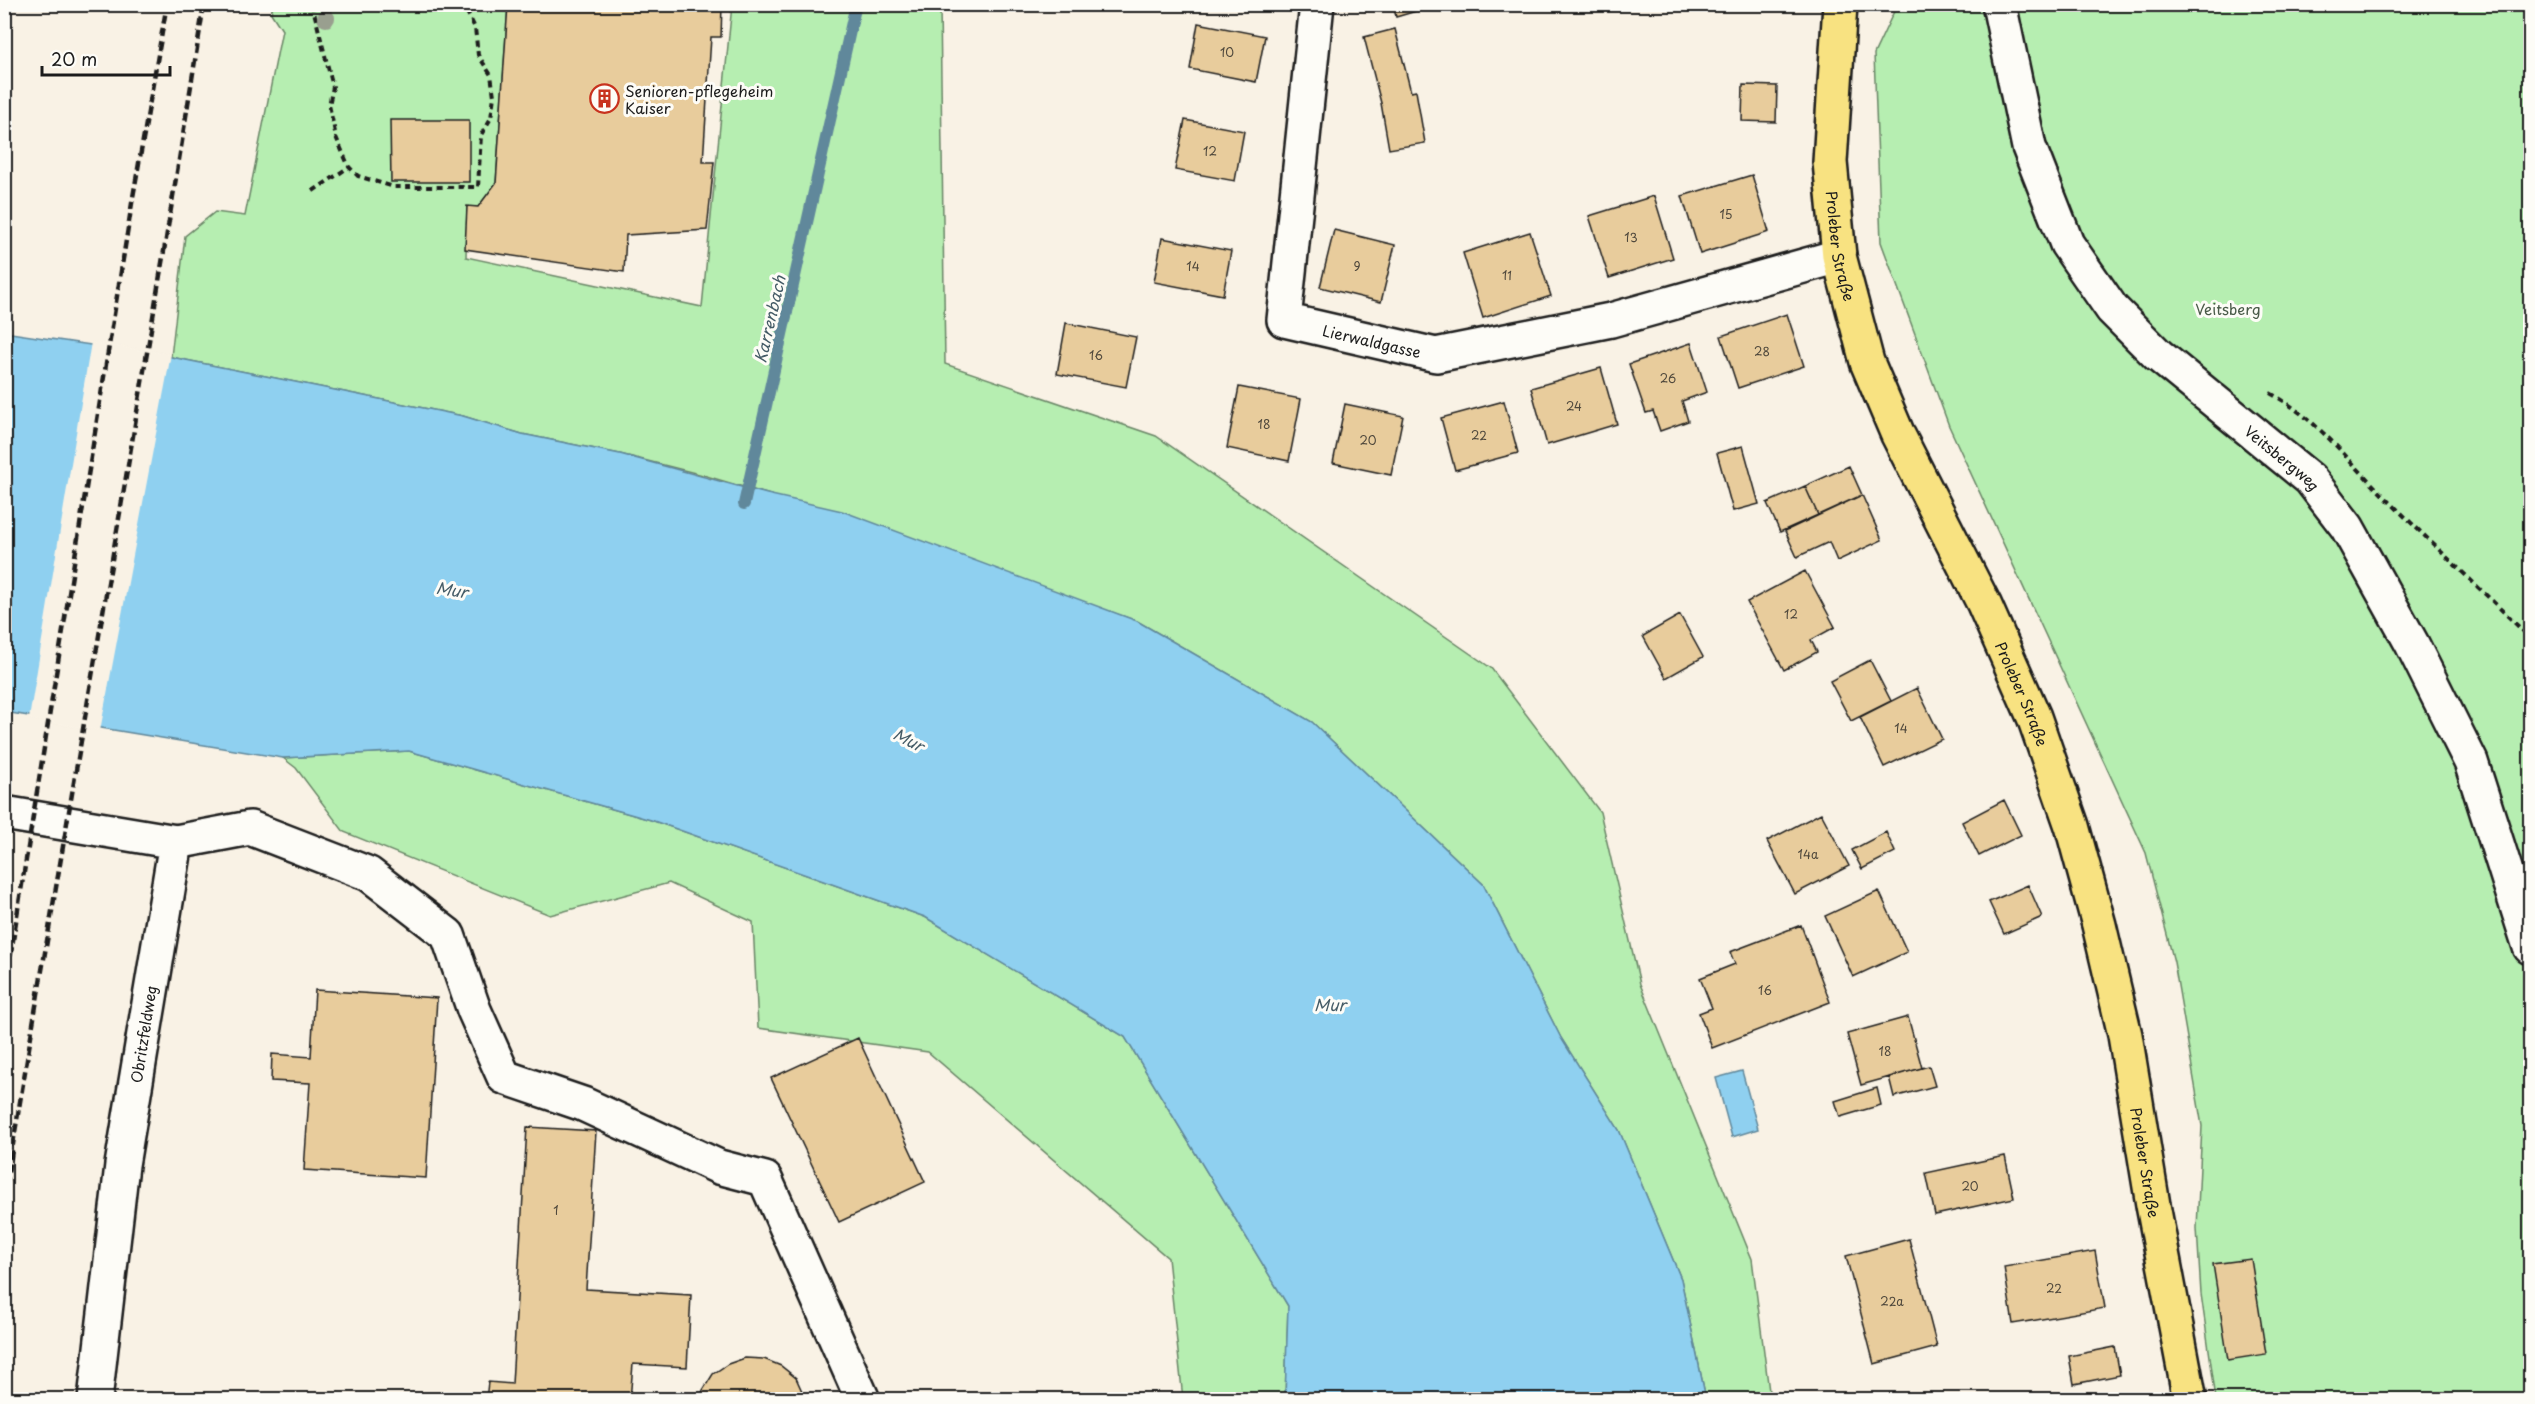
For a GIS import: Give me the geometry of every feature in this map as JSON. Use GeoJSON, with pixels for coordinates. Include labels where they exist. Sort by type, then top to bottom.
{"type":"FeatureCollection","features":[{"type":"Feature","properties":{"kind":"main road","name":"Proleber Straße"},"geometry":{"type":"LineString","coordinates":[[1840,4],[1830,162],[1839,256],[1867,362],[1898,435],[1984,604],[2034,717],[2072,826],[2099,925],[2125,1035],[2153,1205],[2190,1400]]}},
{"type":"Feature","properties":{"kind":"street","name":"Lierwaldgasse"},"geometry":{"type":"LineString","coordinates":[[1317,4],[1284,320],[1436,355],[1611,321],[1839,256]]}},
{"type":"Feature","properties":{"kind":"street","name":"Veitsbergweg"},"geometry":{"type":"LineString","coordinates":[[2000,4],[2029,147],[2067,244],[2120,317],[2158,355],[2310,479],[2347,527],[2412,644],[2471,762],[2530,947]]}},
{"type":"Feature","properties":{"kind":"street"},"geometry":{"type":"LineString","coordinates":[[4,813],[176,842],[249,828],[369,874],[448,935],[474,1010],[504,1077],[583,1104],[719,1167],[765,1179],[863,1400]]}},
{"type":"Feature","properties":{"kind":"street","name":"Obritzfeldweg"},"geometry":{"type":"LineString","coordinates":[[96,1400],[122,1164],[176,842]]}},
{"type":"Feature","properties":{"kind":"path"},"geometry":{"type":"LineString","coordinates":[[312,4],[333,87],[329,105],[336,137],[349,167],[358,176],[394,187],[478,187],[481,135],[491,118],[494,96],[491,75],[478,55],[476,28],[463,4]]}},
{"type":"Feature","properties":{"kind":"path"},"geometry":{"type":"LineString","coordinates":[[314,190],[349,167]]}},
{"type":"Feature","properties":{"kind":"path"},"geometry":{"type":"LineString","coordinates":[[2264,390],[2283,400],[2332,441],[2388,500],[2530,638]]}},
{"type":"Feature","properties":{"kind":"green space"},"geometry":{"type":"Polygon","coordinates":[[[273,5],[508,5],[496,183],[478,207],[467,207],[466,257],[702,307],[732,5],[942,5],[940,8],[945,364],[1156,436],[1491,668],[1600,812],[1640,984],[1752,1259],[1770,1399],[1706,1399],[1681,1279],[1619,1130],[1561,1038],[1483,884],[1312,722],[1137,621],[767,494],[620,454],[522,434],[463,416],[171,357],[185,236],[215,212],[245,216],[282,30],[271,13],[273,5]]]}},
{"type":"Feature","properties":{"kind":"green space","name":"Veitsberg"},"geometry":{"type":"Polygon","coordinates":[[[1897,5],[2530,5],[2530,1399],[2216,1399],[2201,1294],[2197,1228],[2202,1126],[2174,962],[2146,853],[1949,426],[1881,242],[1874,54],[1897,5]]]}},
{"type":"Feature","properties":{"kind":"green space"},"geometry":{"type":"Polygon","coordinates":[[[409,751],[651,820],[925,917],[1125,1037],[1288,1306],[1285,1399],[1183,1399],[1168,1258],[928,1052],[758,1028],[753,922],[669,883],[550,915],[344,832],[296,768],[283,758],[409,751]]]}},
{"type":"Feature","properties":{"kind":"water","name":"Mur"},"geometry":{"type":"Polygon","coordinates":[[[4,332],[171,357],[463,416],[522,434],[620,454],[767,494],[842,511],[1137,621],[1312,722],[1483,884],[1561,1038],[1619,1130],[1681,1279],[1706,1399],[1285,1399],[1288,1306],[1125,1037],[925,917],[651,820],[409,751],[283,758],[5,712],[4,332]]]}},
{"type":"Feature","properties":{"kind":"water"},"geometry":{"type":"Polygon","coordinates":[[[1742,1071],[1758,1129],[1732,1137],[1716,1078],[1742,1071]]]}},
{"type":"Feature","properties":{"kind":"pier"},"geometry":{"type":"Polygon","coordinates":[[[91,342],[171,354],[100,731],[29,719],[91,342]]]}},
{"type":"Feature","properties":{"kind":"building","name":"Senioren-pflegeheim Kaiser"},"geometry":{"type":"Polygon","coordinates":[[[508,4],[722,4],[721,37],[711,37],[703,162],[714,162],[707,230],[626,235],[624,272],[465,249],[467,206],[478,207],[496,183],[508,4]]]}},
{"type":"Feature","properties":{"kind":"building"},"geometry":{"type":"Polygon","coordinates":[[[1037,4],[1063,4],[1062,10],[1037,4]]]}},
{"type":"Feature","properties":{"kind":"building"},"geometry":{"type":"Polygon","coordinates":[[[1393,4],[1440,4],[1396,17],[1393,4]]]}},
{"type":"Feature","properties":{"kind":"building"},"geometry":{"type":"Polygon","coordinates":[[[1198,23],[1265,36],[1256,82],[1190,69],[1198,23]]]}},
{"type":"Feature","properties":{"kind":"building"},"geometry":{"type":"Polygon","coordinates":[[[1395,29],[1411,92],[1416,91],[1425,143],[1389,149],[1381,103],[1364,37],[1395,29]]]}},
{"type":"Feature","properties":{"kind":"building"},"geometry":{"type":"Polygon","coordinates":[[[1743,85],[1777,86],[1776,122],[1742,121],[1743,85]]]}},
{"type":"Feature","properties":{"kind":"building"},"geometry":{"type":"Polygon","coordinates":[[[390,120],[469,120],[469,182],[391,182],[390,120]]]}},
{"type":"Feature","properties":{"kind":"building"},"geometry":{"type":"Polygon","coordinates":[[[1185,120],[1244,131],[1235,181],[1175,170],[1185,120]]]}},
{"type":"Feature","properties":{"kind":"building"},"geometry":{"type":"Polygon","coordinates":[[[1752,175],[1769,232],[1700,254],[1682,196],[1752,175]]]}},
{"type":"Feature","properties":{"kind":"building"},"geometry":{"type":"Polygon","coordinates":[[[1654,196],[1673,258],[1609,278],[1589,216],[1654,196]]]}},
{"type":"Feature","properties":{"kind":"building"},"geometry":{"type":"Polygon","coordinates":[[[1334,230],[1395,245],[1381,302],[1320,287],[1334,230]]]}},
{"type":"Feature","properties":{"kind":"building"},"geometry":{"type":"Polygon","coordinates":[[[1530,232],[1551,296],[1483,318],[1463,253],[1530,232]]]}},
{"type":"Feature","properties":{"kind":"building"},"geometry":{"type":"Polygon","coordinates":[[[1162,238],[1231,251],[1223,295],[1154,282],[1162,238]]]}},
{"type":"Feature","properties":{"kind":"building"},"geometry":{"type":"Polygon","coordinates":[[[1787,314],[1804,366],[1738,388],[1721,336],[1787,314]]]}},
{"type":"Feature","properties":{"kind":"building"},"geometry":{"type":"Polygon","coordinates":[[[1066,323],[1136,337],[1126,387],[1057,374],[1066,323]]]}},
{"type":"Feature","properties":{"kind":"building"},"geometry":{"type":"Polygon","coordinates":[[[1691,343],[1707,392],[1682,401],[1688,421],[1660,431],[1653,411],[1646,413],[1629,364],[1691,343]]]}},
{"type":"Feature","properties":{"kind":"building"},"geometry":{"type":"Polygon","coordinates":[[[1601,368],[1617,424],[1547,445],[1531,388],[1601,368]]]}},
{"type":"Feature","properties":{"kind":"building"},"geometry":{"type":"Polygon","coordinates":[[[1239,387],[1301,399],[1289,461],[1227,448],[1239,387]]]}},
{"type":"Feature","properties":{"kind":"building"},"geometry":{"type":"Polygon","coordinates":[[[1504,401],[1518,453],[1455,470],[1441,418],[1504,401]]]}},
{"type":"Feature","properties":{"kind":"building"},"geometry":{"type":"Polygon","coordinates":[[[1345,404],[1403,416],[1391,475],[1333,463],[1345,404]]]}},
{"type":"Feature","properties":{"kind":"building"},"geometry":{"type":"Polygon","coordinates":[[[1743,446],[1759,504],[1733,511],[1717,453],[1743,446]]]}},
{"type":"Feature","properties":{"kind":"building"},"geometry":{"type":"Polygon","coordinates":[[[1849,466],[1862,495],[1818,515],[1805,486],[1849,466]]]}},
{"type":"Feature","properties":{"kind":"building"},"geometry":{"type":"Polygon","coordinates":[[[1805,486],[1818,515],[1780,532],[1767,503],[1805,486]]]}},
{"type":"Feature","properties":{"kind":"building"},"geometry":{"type":"Polygon","coordinates":[[[1862,495],[1882,540],[1837,561],[1829,542],[1797,557],[1785,531],[1862,495]]]}},
{"type":"Feature","properties":{"kind":"building"},"geometry":{"type":"Polygon","coordinates":[[[1805,571],[1835,627],[1811,640],[1817,652],[1784,670],[1747,602],[1805,571]]]}},
{"type":"Feature","properties":{"kind":"building"},"geometry":{"type":"Polygon","coordinates":[[[1680,615],[1703,657],[1666,678],[1643,636],[1680,615]]]}},
{"type":"Feature","properties":{"kind":"building"},"geometry":{"type":"Polygon","coordinates":[[[1870,660],[1891,701],[1851,721],[1830,681],[1870,660]]]}},
{"type":"Feature","properties":{"kind":"building"},"geometry":{"type":"Polygon","coordinates":[[[1917,688],[1942,739],[1884,767],[1860,717],[1917,688]]]}},
{"type":"Feature","properties":{"kind":"building"},"geometry":{"type":"Polygon","coordinates":[[[2004,800],[2021,835],[1979,856],[1962,822],[2004,800]]]}},
{"type":"Feature","properties":{"kind":"building"},"geometry":{"type":"Polygon","coordinates":[[[1821,813],[1849,866],[1795,894],[1767,841],[1821,813]]]}},
{"type":"Feature","properties":{"kind":"building"},"geometry":{"type":"Polygon","coordinates":[[[1886,832],[1895,852],[1862,869],[1852,850],[1886,832]]]}},
{"type":"Feature","properties":{"kind":"building"},"geometry":{"type":"Polygon","coordinates":[[[2028,885],[2042,917],[2004,934],[1989,902],[2028,885]]]}},
{"type":"Feature","properties":{"kind":"building"},"geometry":{"type":"Polygon","coordinates":[[[1879,891],[1907,952],[1853,977],[1825,916],[1879,891]]]}},
{"type":"Feature","properties":{"kind":"building"},"geometry":{"type":"Polygon","coordinates":[[[1801,925],[1830,1002],[1712,1048],[1699,1013],[1712,1008],[1700,978],[1735,964],[1730,952],[1801,925]]]}},
{"type":"Feature","properties":{"kind":"building"},"geometry":{"type":"Polygon","coordinates":[[[315,990],[437,998],[426,1178],[304,1170],[310,1083],[271,1081],[272,1054],[311,1057],[315,990]]]}},
{"type":"Feature","properties":{"kind":"building"},"geometry":{"type":"Polygon","coordinates":[[[1908,1017],[1922,1068],[1861,1085],[1847,1034],[1908,1017]]]}},
{"type":"Feature","properties":{"kind":"building"},"geometry":{"type":"Polygon","coordinates":[[[858,1038],[925,1182],[839,1222],[771,1078],[858,1038]]]}},
{"type":"Feature","properties":{"kind":"building"},"geometry":{"type":"Polygon","coordinates":[[[1929,1066],[1935,1086],[1894,1097],[1889,1077],[1929,1066]]]}},
{"type":"Feature","properties":{"kind":"building"},"geometry":{"type":"Polygon","coordinates":[[[1877,1088],[1881,1105],[1840,1117],[1835,1101],[1877,1088]]]}},
{"type":"Feature","properties":{"kind":"building"},"geometry":{"type":"Polygon","coordinates":[[[527,1127],[596,1131],[586,1289],[691,1295],[687,1367],[633,1364],[630,1400],[486,1400],[488,1382],[512,1384],[527,1127]]]}},
{"type":"Feature","properties":{"kind":"building"},"geometry":{"type":"Polygon","coordinates":[[[2005,1156],[2014,1198],[1935,1215],[1926,1173],[2005,1156]]]}},
{"type":"Feature","properties":{"kind":"building"},"geometry":{"type":"Polygon","coordinates":[[[1909,1239],[1937,1347],[1874,1364],[1846,1256],[1909,1239]]]}},
{"type":"Feature","properties":{"kind":"building"},"geometry":{"type":"Polygon","coordinates":[[[2095,1251],[2105,1308],[2013,1324],[2004,1267],[2095,1251]]]}},
{"type":"Feature","properties":{"kind":"building"},"geometry":{"type":"Polygon","coordinates":[[[2251,1259],[2266,1354],[2228,1360],[2213,1264],[2251,1259]]]}},
{"type":"Feature","properties":{"kind":"building"},"geometry":{"type":"Polygon","coordinates":[[[2115,1347],[2120,1375],[2074,1384],[2069,1356],[2115,1347]]]}},
{"type":"Feature","properties":{"kind":"building"},"geometry":{"type":"Polygon","coordinates":[[[745,1358],[764,1359],[781,1366],[796,1378],[806,1400],[700,1400],[713,1374],[728,1364],[745,1358]]]}},
{"type":"Feature","properties":{"kind":"waterway","name":"Karrenbach"},"geometry":{"type":"LineString","coordinates":[[744,504],[856,4]]}},
{"type":"Feature","properties":{"kind":"railway"},"geometry":{"type":"LineString","coordinates":[[4,996],[133,197],[167,4]]}},
{"type":"Feature","properties":{"kind":"railway"},"geometry":{"type":"LineString","coordinates":[[4,1199],[204,4]]}},
{"type":"Feature","properties":{"kind":"place","name":"Senioren-pflegeheim Kaiser"},"geometry":{"type":"Point","coordinates":[604,99]}}]}
